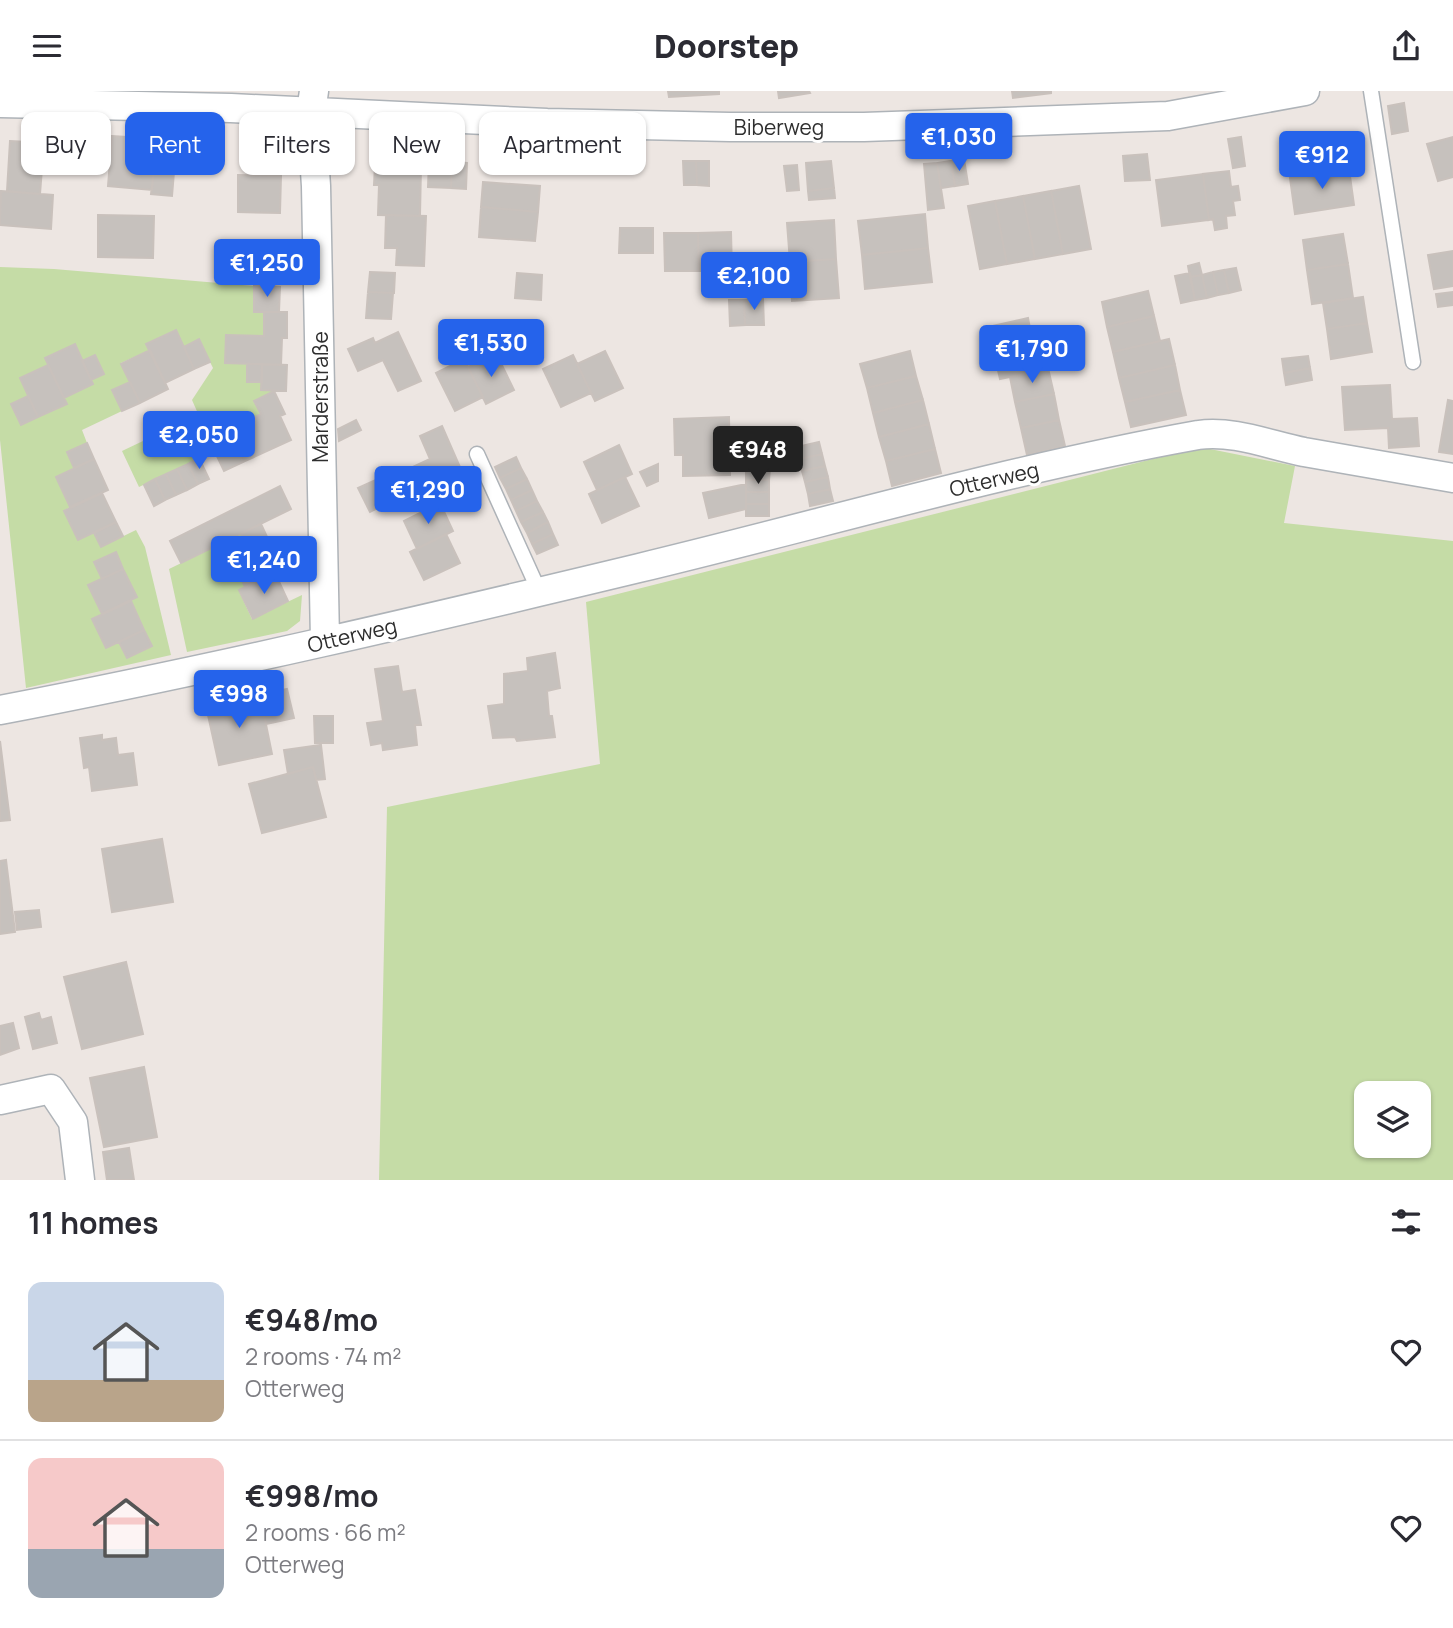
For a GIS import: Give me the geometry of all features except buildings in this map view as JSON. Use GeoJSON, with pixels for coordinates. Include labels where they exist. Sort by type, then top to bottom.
{"type":"FeatureCollection","features":[{"type":"Feature","properties":{"kind":"street","name":"Biberweg"},"geometry":{"type":"LineString","coordinates":[[0,103],[312,101],[547,123],[864,127],[1168,116],[1304,91]]}},
{"type":"Feature","properties":{"kind":"street","name":"Marderstraße"},"geometry":{"type":"LineString","coordinates":[[312,101],[318,240],[325,641]]}},
{"type":"Feature","properties":{"kind":"street","name":"Otterweg"},"geometry":{"type":"LineString","coordinates":[[0,710],[325,641],[539,591],[897,501],[1209,433],[1261,440],[1301,451],[1453,478]]}},
{"type":"Feature","properties":{"kind":"street"},"geometry":{"type":"LineString","coordinates":[[0,1100],[51,1089],[73,1122],[80,1180]]}},
{"type":"Feature","properties":{"kind":"lane"},"geometry":{"type":"LineString","coordinates":[[1371,91],[1413,362]]}},
{"type":"Feature","properties":{"kind":"lane"},"geometry":{"type":"LineString","coordinates":[[477,454],[539,591]]}},
{"type":"Feature","properties":{"kind":"green space"},"geometry":{"type":"Polygon","coordinates":[[[0,267],[254,286],[254,311],[264,312],[264,336],[225,363],[247,364],[247,382],[262,382],[274,391],[255,401],[261,414],[245,422],[249,431],[232,439],[233,443],[215,452],[192,400],[213,368],[199,340],[184,347],[175,330],[147,344],[150,350],[121,363],[130,382],[112,391],[122,411],[82,430],[87,443],[67,453],[74,468],[56,477],[70,507],[64,511],[78,540],[94,533],[101,547],[136,530],[145,547],[171,655],[26,688],[0,440],[0,267]]]}},
{"type":"Feature","properties":{"kind":"green space"},"geometry":{"type":"Polygon","coordinates":[[[185,421],[203,457],[139,487],[122,451],[185,421]]]}},
{"type":"Feature","properties":{"kind":"green space"},"geometry":{"type":"Polygon","coordinates":[[[1200,447],[1295,466],[1284,523],[1453,541],[1453,1180],[379,1180],[387,807],[600,764],[586,602],[1200,447]]]}},
{"type":"Feature","properties":{"kind":"green space"},"geometry":{"type":"Polygon","coordinates":[[[241,534],[249,551],[232,559],[245,587],[239,591],[252,619],[302,595],[300,621],[287,631],[187,652],[169,569],[241,534]]]}}]}
